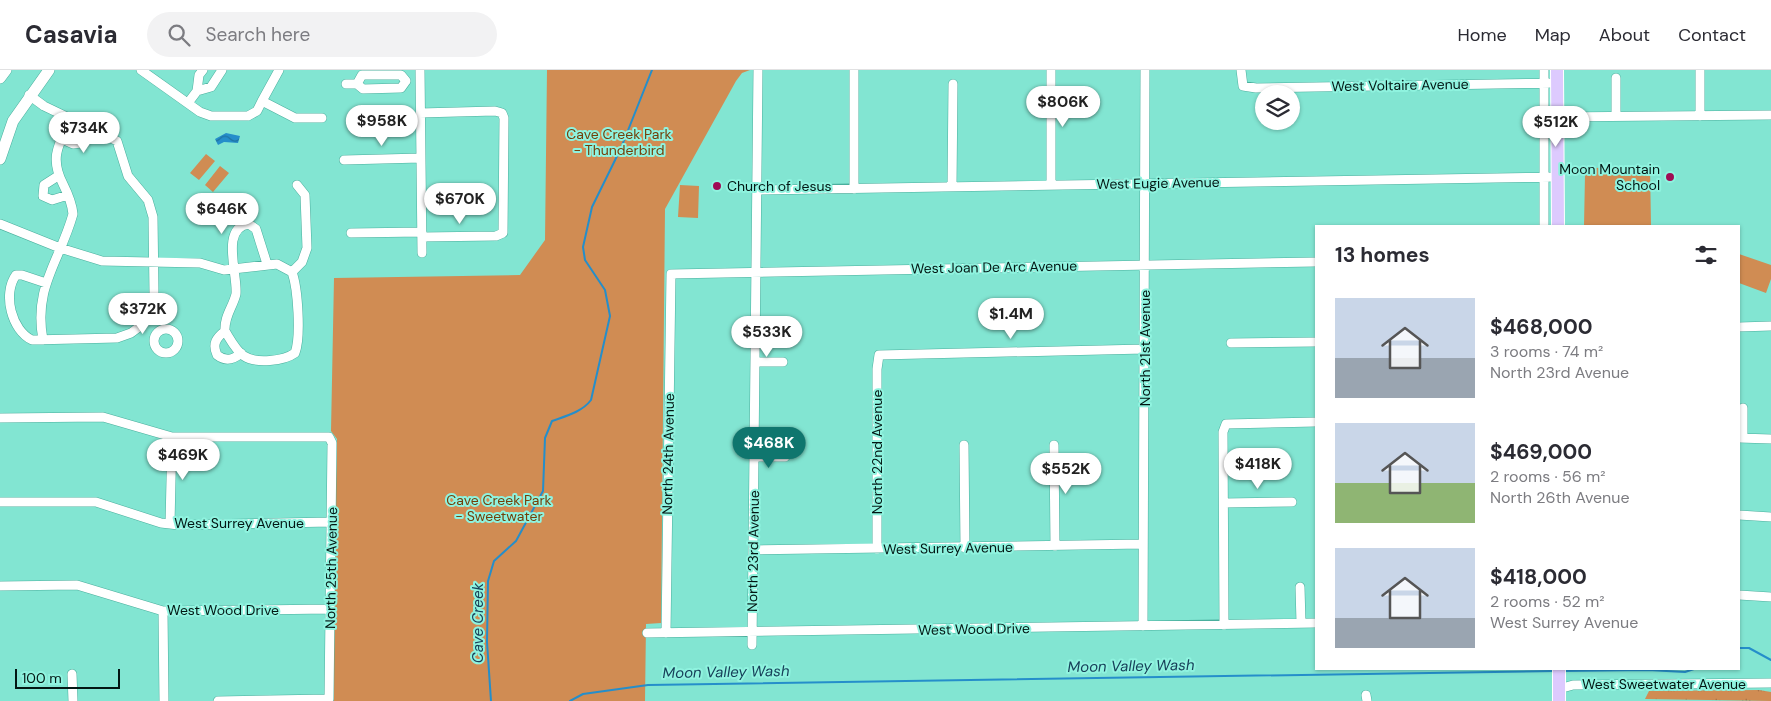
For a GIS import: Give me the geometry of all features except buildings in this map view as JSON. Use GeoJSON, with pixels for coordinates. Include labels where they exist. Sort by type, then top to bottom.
{"type":"FeatureCollection","features":[{"type":"Feature","properties":{"kind":"main road"},"geometry":{"type":"LineString","coordinates":[[1553,78],[1557,117],[1558,225]]}},
{"type":"Feature","properties":{"kind":"street"},"geometry":{"type":"LineString","coordinates":[[0,78],[6,70]]}},
{"type":"Feature","properties":{"kind":"street"},"geometry":{"type":"LineString","coordinates":[[0,159],[13,121],[49,70]]}},
{"type":"Feature","properties":{"kind":"street"},"geometry":{"type":"LineString","coordinates":[[141,70],[188,103],[211,116],[248,116],[257,111],[279,70]]}},
{"type":"Feature","properties":{"kind":"street"},"geometry":{"type":"LineString","coordinates":[[188,103],[197,91],[198,76],[202,70]]}},
{"type":"Feature","properties":{"kind":"street"},"geometry":{"type":"LineString","coordinates":[[197,91],[211,86],[222,70]]}},
{"type":"Feature","properties":{"kind":"street"},"geometry":{"type":"LineString","coordinates":[[420,70],[422,253]]}},
{"type":"Feature","properties":{"kind":"street","name":"North 23rd Avenue"},"geometry":{"type":"LineString","coordinates":[[752,645],[758,70]]}},
{"type":"Feature","properties":{"kind":"street"},"geometry":{"type":"LineString","coordinates":[[854,70],[854,189]]}},
{"type":"Feature","properties":{"kind":"street"},"geometry":{"type":"LineString","coordinates":[[1051,70],[1051,185]]}},
{"type":"Feature","properties":{"kind":"street","name":"North 21st Avenue"},"geometry":{"type":"LineString","coordinates":[[1143,626],[1145,70]]}},
{"type":"Feature","properties":{"kind":"street","name":"West Voltaire Avenue"},"geometry":{"type":"LineString","coordinates":[[1241,70],[1243,86],[1256,88],[1553,78]]}},
{"type":"Feature","properties":{"kind":"street"},"geometry":{"type":"LineString","coordinates":[[1544,70],[1553,78],[1544,177],[1544,225]]}},
{"type":"Feature","properties":{"kind":"street"},"geometry":{"type":"LineString","coordinates":[[1700,70],[1700,116]]}},
{"type":"Feature","properties":{"kind":"street"},"geometry":{"type":"LineString","coordinates":[[357,84],[362,75],[401,75],[406,81]]}},
{"type":"Feature","properties":{"kind":"street"},"geometry":{"type":"LineString","coordinates":[[1616,78],[1616,116]]}},
{"type":"Feature","properties":{"kind":"street"},"geometry":{"type":"LineString","coordinates":[[406,81],[420,81]]}},
{"type":"Feature","properties":{"kind":"street"},"geometry":{"type":"LineString","coordinates":[[346,84],[357,84],[363,89],[401,88],[406,81]]}},
{"type":"Feature","properties":{"kind":"street"},"geometry":{"type":"LineString","coordinates":[[952,187],[953,84]]}},
{"type":"Feature","properties":{"kind":"street"},"geometry":{"type":"LineString","coordinates":[[29,96],[111,137],[120,146],[128,176],[143,193],[154,217],[153,302],[143,324],[132,333],[117,338],[32,340],[21,332],[13,315],[10,290],[16,275],[22,275],[46,283]]}},
{"type":"Feature","properties":{"kind":"street"},"geometry":{"type":"LineString","coordinates":[[262,101],[295,118],[322,118]]}},
{"type":"Feature","properties":{"kind":"street"},"geometry":{"type":"LineString","coordinates":[[351,233],[496,236],[503,234],[504,138],[502,113],[496,111],[420,112]]}},
{"type":"Feature","properties":{"kind":"street"},"geometry":{"type":"LineString","coordinates":[[1557,117],[1771,115]]}},
{"type":"Feature","properties":{"kind":"street"},"geometry":{"type":"LineString","coordinates":[[43,340],[39,320],[40,306],[46,283],[73,214],[72,205],[58,176],[55,161],[70,118]]}},
{"type":"Feature","properties":{"kind":"street"},"geometry":{"type":"LineString","coordinates":[[62,139],[73,144],[81,143],[90,127]]}},
{"type":"Feature","properties":{"kind":"street"},"geometry":{"type":"LineString","coordinates":[[344,160],[421,158]]}},
{"type":"Feature","properties":{"kind":"street"},"geometry":{"type":"LineString","coordinates":[[58,176],[44,185],[44,196],[52,200],[68,195]]}},
{"type":"Feature","properties":{"kind":"street","name":"West Eugie Avenue"},"geometry":{"type":"LineString","coordinates":[[758,190],[1558,177]]}},
{"type":"Feature","properties":{"kind":"street"},"geometry":{"type":"LineString","coordinates":[[292,272],[302,262],[307,248],[305,195],[297,185]]}},
{"type":"Feature","properties":{"kind":"street"},"geometry":{"type":"LineString","coordinates":[[0,224],[60,248],[102,261],[200,263],[224,270],[234,269],[267,264],[282,265],[292,272],[296,288],[298,340],[294,353],[283,359],[252,359],[241,353],[225,331],[226,316],[236,293],[234,269],[234,239],[237,229],[241,225],[249,224],[256,229],[267,264]]}},
{"type":"Feature","properties":{"kind":"street","name":"West Joan De Arc Avenue"},"geometry":{"type":"LineString","coordinates":[[671,274],[1315,262]]}},
{"type":"Feature","properties":{"kind":"street","name":"North 24th Avenue"},"geometry":{"type":"LineString","coordinates":[[666,633],[671,274]]}},
{"type":"Feature","properties":{"kind":"street"},"geometry":{"type":"LineString","coordinates":[[143,324],[157,334]]}},
{"type":"Feature","properties":{"kind":"street"},"geometry":{"type":"LineString","coordinates":[[1740,326],[1771,326]]}},
{"type":"Feature","properties":{"kind":"street"},"geometry":{"type":"LineString","coordinates":[[225,331],[217,338],[214,344],[217,355],[227,360],[234,360],[241,353]]}},
{"type":"Feature","properties":{"kind":"street"},"geometry":{"type":"LineString","coordinates":[[1231,343],[1315,342]]}},
{"type":"Feature","properties":{"kind":"street","name":"North 22nd Avenue"},"geometry":{"type":"LineString","coordinates":[[877,549],[877,369],[879,355],[1145,349]]}},
{"type":"Feature","properties":{"kind":"street"},"geometry":{"type":"LineString","coordinates":[[755,362],[783,362]]}},
{"type":"Feature","properties":{"kind":"street"},"geometry":{"type":"LineString","coordinates":[[1743,408],[1741,438],[1771,439]]}},
{"type":"Feature","properties":{"kind":"street"},"geometry":{"type":"LineString","coordinates":[[0,418],[103,417],[172,437],[170,524]]}},
{"type":"Feature","properties":{"kind":"street"},"geometry":{"type":"LineString","coordinates":[[1224,625],[1223,432],[1226,424],[1315,422]]}},
{"type":"Feature","properties":{"kind":"street","name":"North 25th Avenue"},"geometry":{"type":"LineString","coordinates":[[172,437],[329,436],[332,443],[329,699],[235,701]]}},
{"type":"Feature","properties":{"kind":"street"},"geometry":{"type":"LineString","coordinates":[[964,445],[965,548]]}},
{"type":"Feature","properties":{"kind":"street"},"geometry":{"type":"LineString","coordinates":[[1054,445],[1055,546]]}},
{"type":"Feature","properties":{"kind":"street"},"geometry":{"type":"LineString","coordinates":[[754,458],[785,458]]}},
{"type":"Feature","properties":{"kind":"street","name":"West Surrey Avenue"},"geometry":{"type":"LineString","coordinates":[[0,502],[96,502],[170,524],[331,522]]}},
{"type":"Feature","properties":{"kind":"street"},"geometry":{"type":"LineString","coordinates":[[1224,503],[1292,502]]}},
{"type":"Feature","properties":{"kind":"street"},"geometry":{"type":"LineString","coordinates":[[1740,515],[1771,517]]}},
{"type":"Feature","properties":{"kind":"street","name":"West Surrey Avenue"},"geometry":{"type":"LineString","coordinates":[[753,550],[1143,544]]}},
{"type":"Feature","properties":{"kind":"street","name":"West Wood Drive"},"geometry":{"type":"LineString","coordinates":[[0,586],[77,585],[163,611],[330,609]]}},
{"type":"Feature","properties":{"kind":"street"},"geometry":{"type":"LineString","coordinates":[[1300,586],[1301,623]]}},
{"type":"Feature","properties":{"kind":"street"},"geometry":{"type":"LineString","coordinates":[[1740,595],[1771,597]]}},
{"type":"Feature","properties":{"kind":"street"},"geometry":{"type":"LineString","coordinates":[[163,611],[164,701]]}},
{"type":"Feature","properties":{"kind":"street","name":"West Wood Drive"},"geometry":{"type":"LineString","coordinates":[[647,633],[1315,623]]}},
{"type":"Feature","properties":{"kind":"street"},"geometry":{"type":"LineString","coordinates":[[72,674],[73,701]]}},
{"type":"Feature","properties":{"kind":"street","name":"West Sweetwater Avenue"},"geometry":{"type":"LineString","coordinates":[[1559,684],[1771,683]]}},
{"type":"Feature","properties":{"kind":"street","name":"West Sweetwater Avenue"},"geometry":{"type":"LineString","coordinates":[[1559,684],[1771,688]]}},
{"type":"Feature","properties":{"kind":"street"},"geometry":{"type":"LineString","coordinates":[[218,701],[235,701]]}},
{"type":"Feature","properties":{"kind":"green space","name":"Cave Creek Park - Sweetwater"},"geometry":{"type":"Polygon","coordinates":[[[547,70],[750,70],[742,73],[736,81],[665,209],[661,623],[646,624],[645,701],[330,701],[337,439],[331,431],[334,278],[520,275],[545,240],[547,70]]]}},
{"type":"Feature","properties":{"kind":"green space"},"geometry":{"type":"Polygon","coordinates":[[[74,128],[78,128],[82,134],[78,140],[74,140],[70,136],[70,132],[74,128]]]}},
{"type":"Feature","properties":{"kind":"green space"},"geometry":{"type":"Polygon","coordinates":[[[206,154],[215,161],[199,180],[190,173],[206,154]]]}},
{"type":"Feature","properties":{"kind":"green space"},"geometry":{"type":"Polygon","coordinates":[[[220,166],[229,173],[213,192],[205,185],[220,166]]]}},
{"type":"Feature","properties":{"kind":"green space"},"geometry":{"type":"Polygon","coordinates":[[[1650,166],[1651,225],[1584,225],[1585,175],[1593,168],[1650,166]]]}},
{"type":"Feature","properties":{"kind":"green space"},"geometry":{"type":"Polygon","coordinates":[[[680,185],[699,186],[698,218],[678,217],[680,185]]]}},
{"type":"Feature","properties":{"kind":"green space"},"geometry":{"type":"Polygon","coordinates":[[[1740,254],[1771,265],[1771,279],[1766,293],[1740,283],[1740,254]]]}},
{"type":"Feature","properties":{"kind":"green space"},"geometry":{"type":"Polygon","coordinates":[[[1759,690],[1771,692],[1771,701],[1645,699],[1649,691],[1759,690]]]}},
{"type":"Feature","properties":{"kind":"water"},"geometry":{"type":"Polygon","coordinates":[[[226,133],[240,136],[238,143],[224,142],[218,145],[215,139],[226,133]]]}},
{"type":"Feature","properties":{"kind":"waterway","name":"Cave Creek"},"geometry":{"type":"LineString","coordinates":[[491,701],[487,642],[488,581],[494,561],[516,541],[543,491],[545,438],[552,421],[578,411],[591,400],[610,316],[605,290],[585,260],[583,247],[592,207],[621,148],[652,70]]}},
{"type":"Feature","properties":{"kind":"waterway","name":"Moon Valley Wash"},"geometry":{"type":"LineString","coordinates":[[1740,648],[1749,648],[1771,660]]}},
{"type":"Feature","properties":{"kind":"waterway","name":"Moon Valley Wash"},"geometry":{"type":"LineString","coordinates":[[1564,671],[1648,670]]}},
{"type":"Feature","properties":{"kind":"waterway","name":"Moon Valley Wash"},"geometry":{"type":"LineString","coordinates":[[1648,670],[1685,672],[1691,670]]}},
{"type":"Feature","properties":{"kind":"waterway","name":"Moon Valley Wash"},"geometry":{"type":"LineString","coordinates":[[570,701],[583,694],[648,685],[1554,671]]}},
{"type":"Feature","properties":{"kind":"place","name":"Moon Mountain School"},"geometry":{"type":"Point","coordinates":[1670,177]}},
{"type":"Feature","properties":{"kind":"place","name":"Church of Jesus"},"geometry":{"type":"Point","coordinates":[717,186]}},
{"type":"Feature","properties":{"kind":"park label","name":"Cave Creek Park - Thunderbird"},"geometry":{"type":"Point","coordinates":[619,142]}}]}
